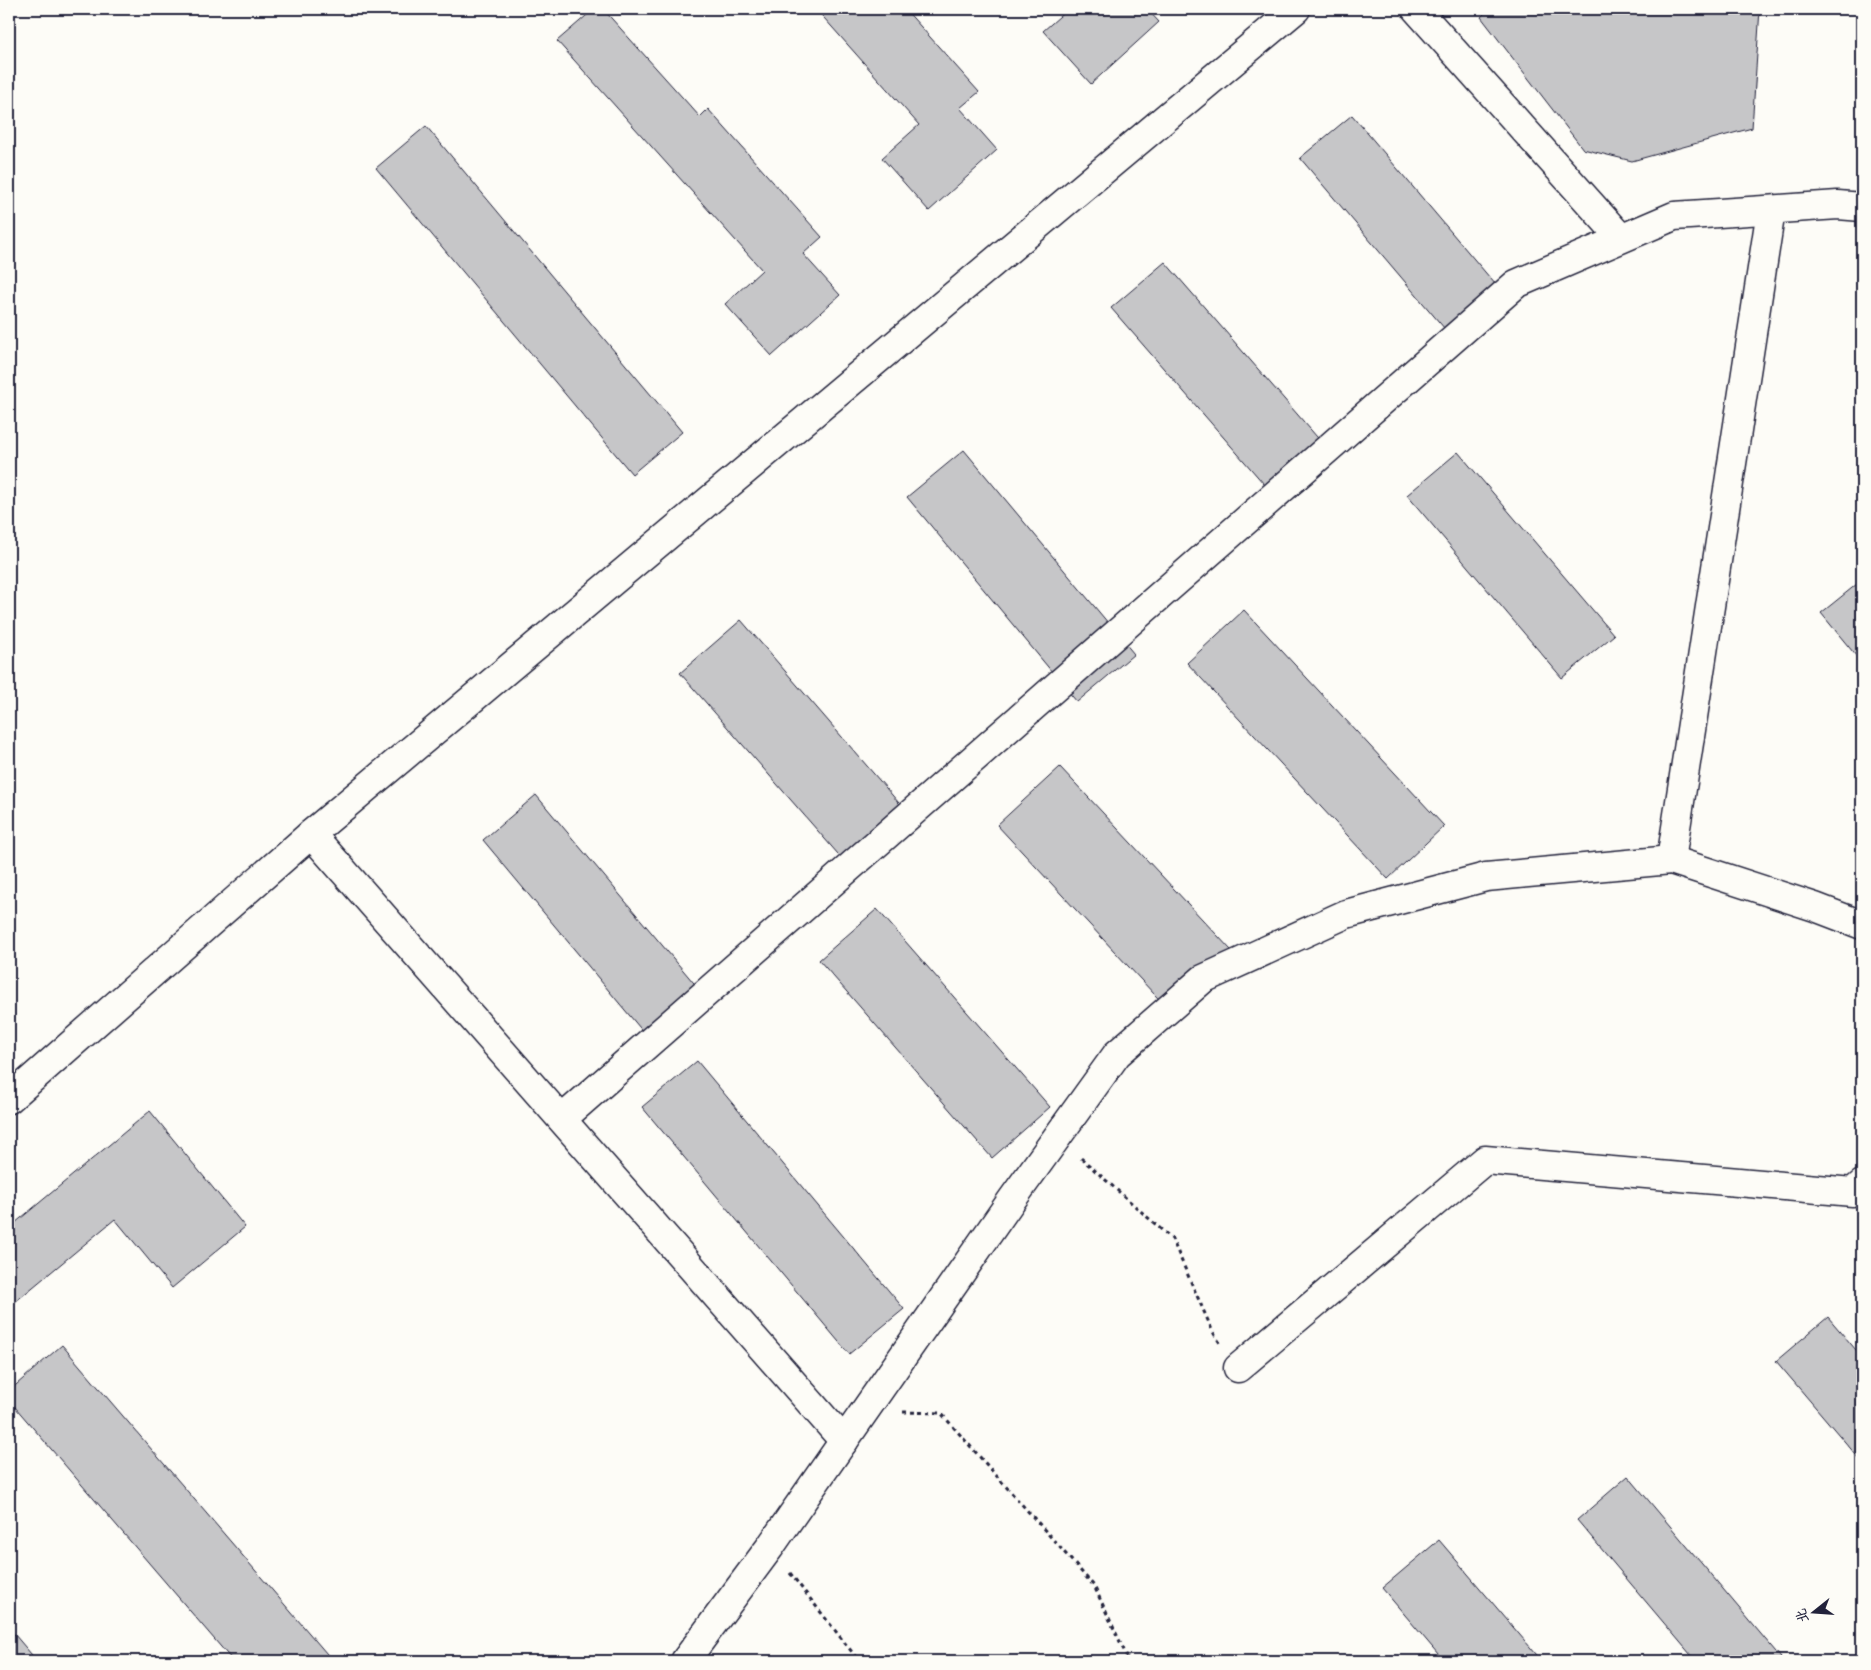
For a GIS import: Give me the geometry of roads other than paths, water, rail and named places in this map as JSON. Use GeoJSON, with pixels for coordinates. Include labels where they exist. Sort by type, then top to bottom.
{"type":"FeatureCollection","features":[{"type":"Feature","properties":{"kind":"street"},"geometry":{"type":"LineString","coordinates":[[9,1099],[311,834],[1296,9]]}},
{"type":"Feature","properties":{"kind":"street"},"geometry":{"type":"LineString","coordinates":[[1416,9],[1621,238]]}},
{"type":"Feature","properties":{"kind":"street"},"geometry":{"type":"LineString","coordinates":[[562,1119],[1516,284],[1674,216],[1838,205],[1862,207]]}},
{"type":"Feature","properties":{"kind":"street"},"geometry":{"type":"LineString","coordinates":[[1670,860],[1771,210]]}},
{"type":"Feature","properties":{"kind":"street"},"geometry":{"type":"LineString","coordinates":[[311,834],[844,1441]]}},
{"type":"Feature","properties":{"kind":"street"},"geometry":{"type":"LineString","coordinates":[[685,1661],[770,1547],[1117,1054],[1203,979],[1346,914],[1486,877],[1670,860],[1815,907],[1862,925]]}},
{"type":"Feature","properties":{"kind":"street"},"geometry":{"type":"LineString","coordinates":[[1238,1368],[1485,1160],[1859,1193]]}}]}
